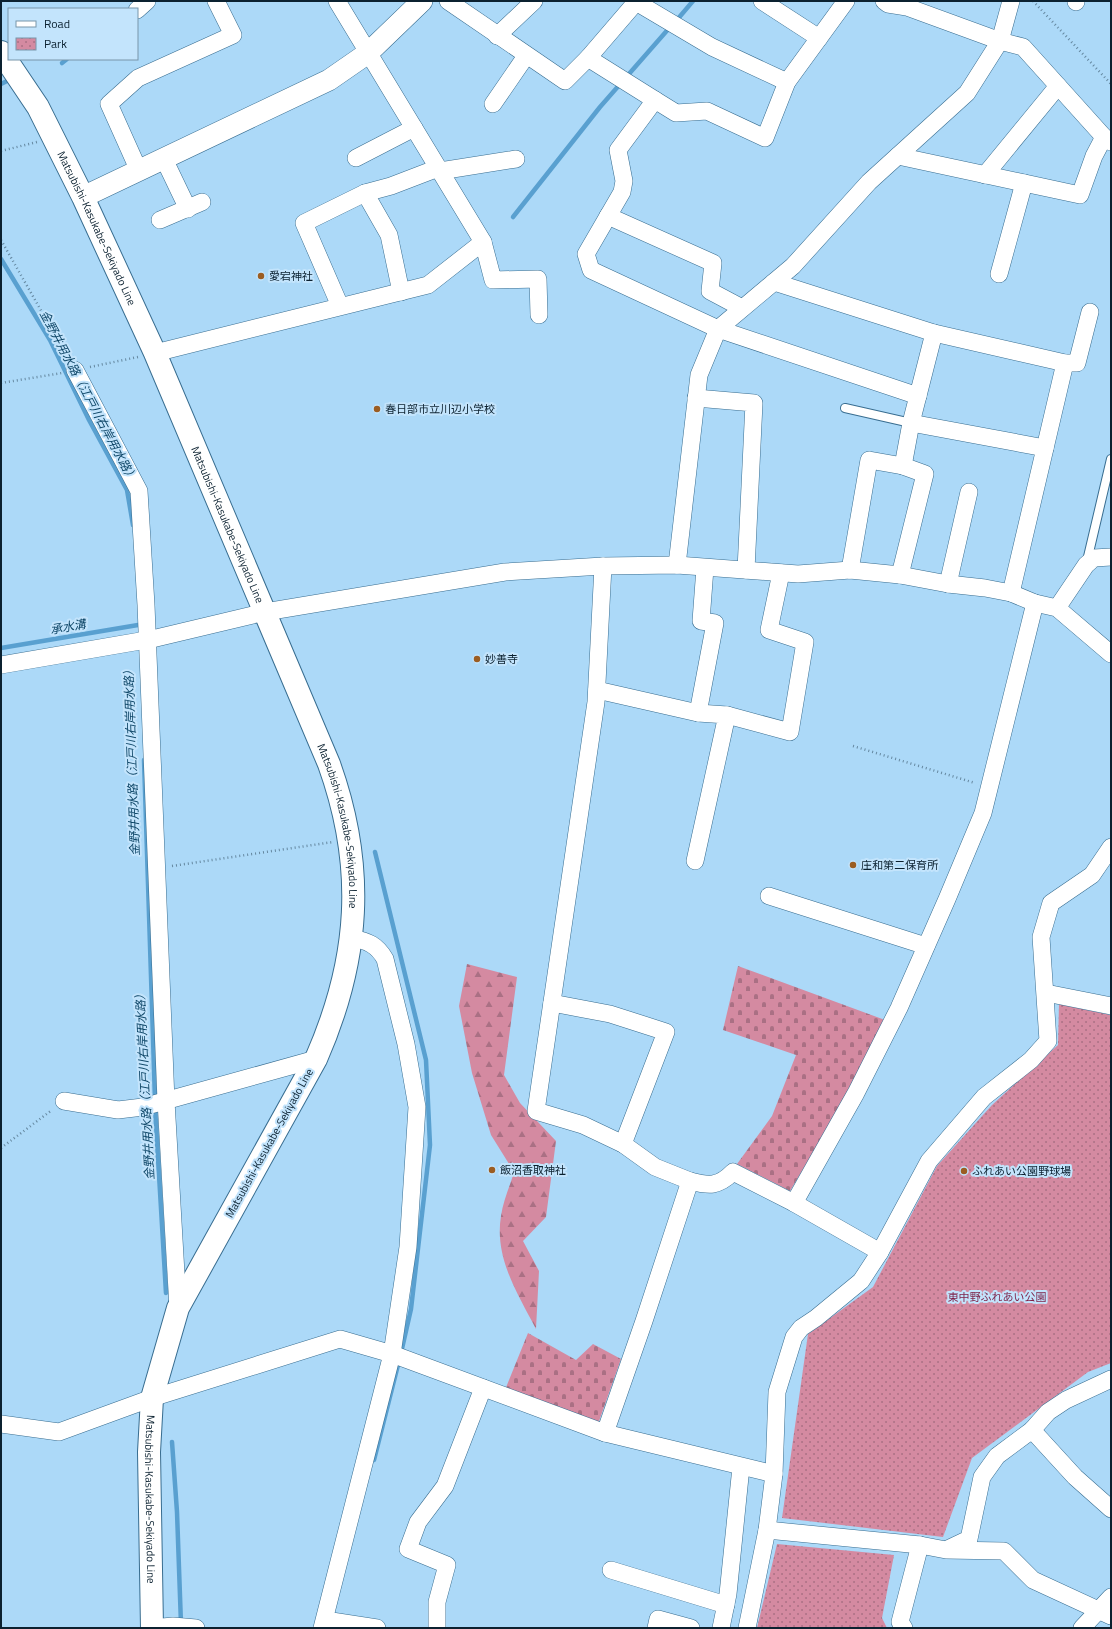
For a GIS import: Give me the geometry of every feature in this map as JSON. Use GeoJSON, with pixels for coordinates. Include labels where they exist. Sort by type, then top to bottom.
{"type":"FeatureCollection","features":[{"type":"Feature","properties":{"kind":"main road","name":"Matsubishi-Kasukabe-Sekiyado Line"},"geometry":{"type":"LineString","coordinates":[[1,52],[38,107],[54,138],[155,353],[329,764],[340,796],[349,837],[353,875],[352,938],[341,993],[330,1026],[316,1059],[178,1308],[152,1398],[149,1452],[152,1628]]}},
{"type":"Feature","properties":{"kind":"street"},"geometry":{"type":"LineString","coordinates":[[138,8],[147,1]]}},
{"type":"Feature","properties":{"kind":"street"},"geometry":{"type":"LineString","coordinates":[[139,171],[109,104],[138,78],[234,35],[216,1]]}},
{"type":"Feature","properties":{"kind":"street"},"geometry":{"type":"LineString","coordinates":[[337,1],[483,242],[493,280],[538,279],[539,315]]}},
{"type":"Feature","properties":{"kind":"street"},"geometry":{"type":"LineString","coordinates":[[83,197],[329,80],[368,52],[422,1]]}},
{"type":"Feature","properties":{"kind":"street"},"geometry":{"type":"LineString","coordinates":[[448,1],[526,56],[565,81],[588,58],[636,1],[712,47],[787,82]]}},
{"type":"Feature","properties":{"kind":"street"},"geometry":{"type":"LineString","coordinates":[[497,36],[534,1]]}},
{"type":"Feature","properties":{"kind":"street"},"geometry":{"type":"LineString","coordinates":[[762,1],[819,38]]}},
{"type":"Feature","properties":{"kind":"street"},"geometry":{"type":"LineString","coordinates":[[588,58],[676,113],[707,111],[765,138],[787,82],[846,1]]}},
{"type":"Feature","properties":{"kind":"street"},"geometry":{"type":"LineString","coordinates":[[884,1],[888,4],[907,7],[1000,41],[1023,47],[1108,140],[1094,156],[1080,195],[898,156]]}},
{"type":"Feature","properties":{"kind":"street"},"geometry":{"type":"LineString","coordinates":[[677,565],[699,375],[718,329],[793,266],[869,182],[966,93],[1000,41],[1011,1]]}},
{"type":"Feature","properties":{"kind":"street"},"geometry":{"type":"LineString","coordinates":[[493,104],[526,56]]}},
{"type":"Feature","properties":{"kind":"street"},"geometry":{"type":"LineString","coordinates":[[985,175],[1058,86]]}},
{"type":"Feature","properties":{"kind":"street"},"geometry":{"type":"LineString","coordinates":[[655,100],[618,150],[624,181],[622,192],[586,254],[591,270],[718,329],[918,396]]}},
{"type":"Feature","properties":{"kind":"street"},"geometry":{"type":"LineString","coordinates":[[356,158],[414,128]]}},
{"type":"Feature","properties":{"kind":"street"},"geometry":{"type":"LineString","coordinates":[[160,220],[195,205],[164,159]]}},
{"type":"Feature","properties":{"kind":"street"},"geometry":{"type":"LineString","coordinates":[[340,306],[304,223],[365,193],[439,170],[516,159]]}},
{"type":"Feature","properties":{"kind":"street"},"geometry":{"type":"LineString","coordinates":[[999,274],[1024,183]]}},
{"type":"Feature","properties":{"kind":"street"},"geometry":{"type":"LineString","coordinates":[[365,193],[389,235],[401,292]]}},
{"type":"Feature","properties":{"kind":"street"},"geometry":{"type":"LineString","coordinates":[[608,216],[713,263],[710,292],[742,308]]}},
{"type":"Feature","properties":{"kind":"street"},"geometry":{"type":"LineString","coordinates":[[155,353],[428,285],[483,242]]}},
{"type":"Feature","properties":{"kind":"street"},"geometry":{"type":"LineString","coordinates":[[774,282],[934,333],[1065,363],[1077,363],[1090,312]]}},
{"type":"Feature","properties":{"kind":"street"},"geometry":{"type":"LineString","coordinates":[[903,466],[911,423],[934,333]]}},
{"type":"Feature","properties":{"kind":"street"},"geometry":{"type":"LineString","coordinates":[[1011,592],[1065,363]]}},
{"type":"Feature","properties":{"kind":"street"},"geometry":{"type":"LineString","coordinates":[[75,370],[139,491],[141,640],[157,868],[166,1101],[178,1308]]}},
{"type":"Feature","properties":{"kind":"street"},"geometry":{"type":"LineString","coordinates":[[696,398],[754,403],[746,570]]}},
{"type":"Feature","properties":{"kind":"street"},"geometry":{"type":"LineString","coordinates":[[911,423],[1045,448]]}},
{"type":"Feature","properties":{"kind":"street"},"geometry":{"type":"LineString","coordinates":[[850,570],[869,460],[903,466],[925,474],[900,574]]}},
{"type":"Feature","properties":{"kind":"street"},"geometry":{"type":"LineString","coordinates":[[948,584],[969,492]]}},
{"type":"Feature","properties":{"kind":"street"},"geometry":{"type":"LineString","coordinates":[[1057,608],[1086,565],[1094,558],[1111,557]]}},
{"type":"Feature","properties":{"kind":"street"},"geometry":{"type":"LineString","coordinates":[[1,665],[141,640],[265,612],[505,572],[603,566],[677,565],[798,574],[850,570],[900,574],[948,584],[1011,592],[1035,603],[1057,608],[1111,654]]}},
{"type":"Feature","properties":{"kind":"street"},"geometry":{"type":"LineString","coordinates":[[603,566],[597,690],[536,1111],[583,1125],[623,1144],[654,1167],[690,1181],[706,1185],[723,1182],[733,1172],[794,1203],[880,1252]]}},
{"type":"Feature","properties":{"kind":"street"},"geometry":{"type":"LineString","coordinates":[[698,713],[715,623],[701,621],[705,568]]}},
{"type":"Feature","properties":{"kind":"street"},"geometry":{"type":"LineString","coordinates":[[597,690],[698,713],[727,716],[790,732],[805,642],[769,630],[781,573]]}},
{"type":"Feature","properties":{"kind":"street"},"geometry":{"type":"LineString","coordinates":[[794,1203],[856,1093],[899,1008],[948,899],[983,813],[1035,603]]}},
{"type":"Feature","properties":{"kind":"street"},"geometry":{"type":"LineString","coordinates":[[695,861],[727,716]]}},
{"type":"Feature","properties":{"kind":"street"},"geometry":{"type":"LineString","coordinates":[[748,1628],[767,1530],[774,1474],[777,1392],[794,1337],[801,1328],[816,1318],[861,1281],[880,1252],[929,1161],[984,1097],[1031,1060],[1048,1042],[1046,993],[1041,938],[1052,903],[1092,875],[1111,847]]}},
{"type":"Feature","properties":{"kind":"street"},"geometry":{"type":"LineString","coordinates":[[769,896],[926,946]]}},
{"type":"Feature","properties":{"kind":"street"},"geometry":{"type":"LineString","coordinates":[[352,938],[366,941],[379,948],[385,959],[406,1044],[417,1107],[408,1247],[392,1354],[323,1624],[377,1628]]}},
{"type":"Feature","properties":{"kind":"street"},"geometry":{"type":"LineString","coordinates":[[1046,993],[1111,1006]]}},
{"type":"Feature","properties":{"kind":"street"},"geometry":{"type":"LineString","coordinates":[[552,1003],[610,1014],[666,1032],[623,1144]]}},
{"type":"Feature","properties":{"kind":"street"},"geometry":{"type":"LineString","coordinates":[[64,1101],[118,1110],[143,1107],[316,1059]]}},
{"type":"Feature","properties":{"kind":"street"},"geometry":{"type":"LineString","coordinates":[[605,1433],[690,1181]]}},
{"type":"Feature","properties":{"kind":"street"},"geometry":{"type":"LineString","coordinates":[[1,1424],[59,1432],[152,1398],[340,1339],[392,1354],[605,1433],[774,1474]]}},
{"type":"Feature","properties":{"kind":"street"},"geometry":{"type":"LineString","coordinates":[[946,1550],[969,1539],[982,1477],[997,1456],[1032,1430],[1048,1412],[1066,1400],[1111,1379]]}},
{"type":"Feature","properties":{"kind":"street"},"geometry":{"type":"LineString","coordinates":[[437,1628],[437,1602],[447,1565],[408,1549],[418,1522],[445,1486],[483,1388]]}},
{"type":"Feature","properties":{"kind":"street"},"geometry":{"type":"LineString","coordinates":[[1032,1430],[1075,1477],[1111,1509]]}},
{"type":"Feature","properties":{"kind":"street"},"geometry":{"type":"LineString","coordinates":[[721,1628],[726,1605],[741,1466]]}},
{"type":"Feature","properties":{"kind":"street"},"geometry":{"type":"LineString","coordinates":[[767,1530],[920,1545],[946,1550],[1004,1551],[1033,1580],[1105,1613]]}},
{"type":"Feature","properties":{"kind":"street"},"geometry":{"type":"LineString","coordinates":[[904,1628],[900,1622],[920,1545]]}},
{"type":"Feature","properties":{"kind":"street"},"geometry":{"type":"LineString","coordinates":[[611,1570],[726,1605]]}},
{"type":"Feature","properties":{"kind":"street"},"geometry":{"type":"LineString","coordinates":[[1082,1628],[1105,1613],[1111,1597]]}},
{"type":"Feature","properties":{"kind":"street"},"geometry":{"type":"LineString","coordinates":[[656,1628],[658,1619],[691,1628]]}},
{"type":"Feature","properties":{"kind":"street"},"geometry":{"type":"LineString","coordinates":[[152,1628],[174,1626],[196,1628]]}},
{"type":"Feature","properties":{"kind":"lane"},"geometry":{"type":"LineString","coordinates":[[845,408],[911,423]]}},
{"type":"Feature","properties":{"kind":"lane"},"geometry":{"type":"LineString","coordinates":[[1086,565],[1111,459]]}},
{"type":"Feature","properties":{"kind":"path"},"geometry":{"type":"LineString","coordinates":[[1033,1],[1111,84]]}},
{"type":"Feature","properties":{"kind":"path"},"geometry":{"type":"LineString","coordinates":[[1,151],[54,138]]}},
{"type":"Feature","properties":{"kind":"path"},"geometry":{"type":"LineString","coordinates":[[1,240],[75,370],[155,353]]}},
{"type":"Feature","properties":{"kind":"path"},"geometry":{"type":"LineString","coordinates":[[1,383],[55,374]]}},
{"type":"Feature","properties":{"kind":"path"},"geometry":{"type":"LineString","coordinates":[[853,746],[989,787]]}},
{"type":"Feature","properties":{"kind":"path"},"geometry":{"type":"LineString","coordinates":[[157,868],[337,842],[349,837]]}},
{"type":"Feature","properties":{"kind":"path"},"geometry":{"type":"LineString","coordinates":[[1,1148],[64,1101]]}},
{"type":"Feature","properties":{"kind":"green space"},"geometry":{"type":"Polygon","coordinates":[[[467,964],[517,977],[504,1075],[520,1103],[556,1141],[546,1217],[523,1241],[539,1271],[536,1329],[509,1275],[501,1246],[500,1231],[502,1210],[514,1172],[491,1135],[472,1073],[459,1006],[467,964]]]}},
{"type":"Feature","properties":{"kind":"green space"},"geometry":{"type":"Polygon","coordinates":[[[738,966],[885,1020],[849,1092],[790,1191],[737,1164],[772,1116],[796,1055],[723,1030],[738,966]]]}},
{"type":"Feature","properties":{"kind":"green space","name":"東中野ふれあい公園"},"geometry":{"type":"Polygon","coordinates":[[[1059,1004],[1111,1015],[1111,1363],[1088,1372],[972,1458],[943,1537],[782,1518],[808,1334],[873,1287],[937,1166],[992,1105],[1058,1045],[1059,1004]]]}},
{"type":"Feature","properties":{"kind":"green space"},"geometry":{"type":"Polygon","coordinates":[[[528,1333],[576,1360],[593,1344],[621,1359],[598,1424],[505,1390],[528,1333]]]}},
{"type":"Feature","properties":{"kind":"green space"},"geometry":{"type":"Polygon","coordinates":[[[777,1544],[894,1555],[882,1618],[887,1628],[757,1628],[777,1544]]]}},
{"type":"Feature","properties":{"kind":"waterway"},"geometry":{"type":"LineString","coordinates":[[676,21],[693,1]]}},
{"type":"Feature","properties":{"kind":"waterway"},"geometry":{"type":"LineString","coordinates":[[513,217],[600,107],[671,26]]}},
{"type":"Feature","properties":{"kind":"waterway"},"geometry":{"type":"LineString","coordinates":[[62,63],[66,60]]}},
{"type":"Feature","properties":{"kind":"waterway"},"geometry":{"type":"LineString","coordinates":[[1,84],[9,80]]}},
{"type":"Feature","properties":{"kind":"waterway","name":"金野井用水路（江戸川右岸用水路）"},"geometry":{"type":"LineString","coordinates":[[1,259],[50,340],[89,420],[127,490],[133,525]]}},
{"type":"Feature","properties":{"kind":"waterway","name":"承水溝"},"geometry":{"type":"LineString","coordinates":[[1,648],[138,625]]}},
{"type":"Feature","properties":{"kind":"waterway","name":"金野井用水路（江戸川右岸用水路）"},"geometry":{"type":"LineString","coordinates":[[144,760],[155,1100]]}},
{"type":"Feature","properties":{"kind":"waterway"},"geometry":{"type":"LineString","coordinates":[[375,852],[426,1060],[430,1145],[411,1309],[401,1353]]}},
{"type":"Feature","properties":{"kind":"waterway","name":"金野井用水路（江戸川右岸用水路）"},"geometry":{"type":"LineString","coordinates":[[155,1107],[166,1293]]}},
{"type":"Feature","properties":{"kind":"waterway"},"geometry":{"type":"LineString","coordinates":[[374,1460],[399,1361]]}},
{"type":"Feature","properties":{"kind":"waterway","name":"金野井用水路（江戸川右岸用水路）"},"geometry":{"type":"LineString","coordinates":[[172,1442],[177,1512],[181,1624]]}},
{"type":"Feature","properties":{"kind":"place","name":"愛宕神社"},"geometry":{"type":"Point","coordinates":[261,276]}},
{"type":"Feature","properties":{"kind":"place","name":"春日部市立川辺小学校"},"geometry":{"type":"Point","coordinates":[377,409]}},
{"type":"Feature","properties":{"kind":"place","name":"妙善寺"},"geometry":{"type":"Point","coordinates":[477,659]}},
{"type":"Feature","properties":{"kind":"place","name":"庄和第二保育所"},"geometry":{"type":"Point","coordinates":[853,865]}},
{"type":"Feature","properties":{"kind":"place","name":"飯沼香取神社"},"geometry":{"type":"Point","coordinates":[492,1170]}},
{"type":"Feature","properties":{"kind":"place","name":"ふれあい公園野球場"},"geometry":{"type":"Point","coordinates":[964,1171]}}]}
